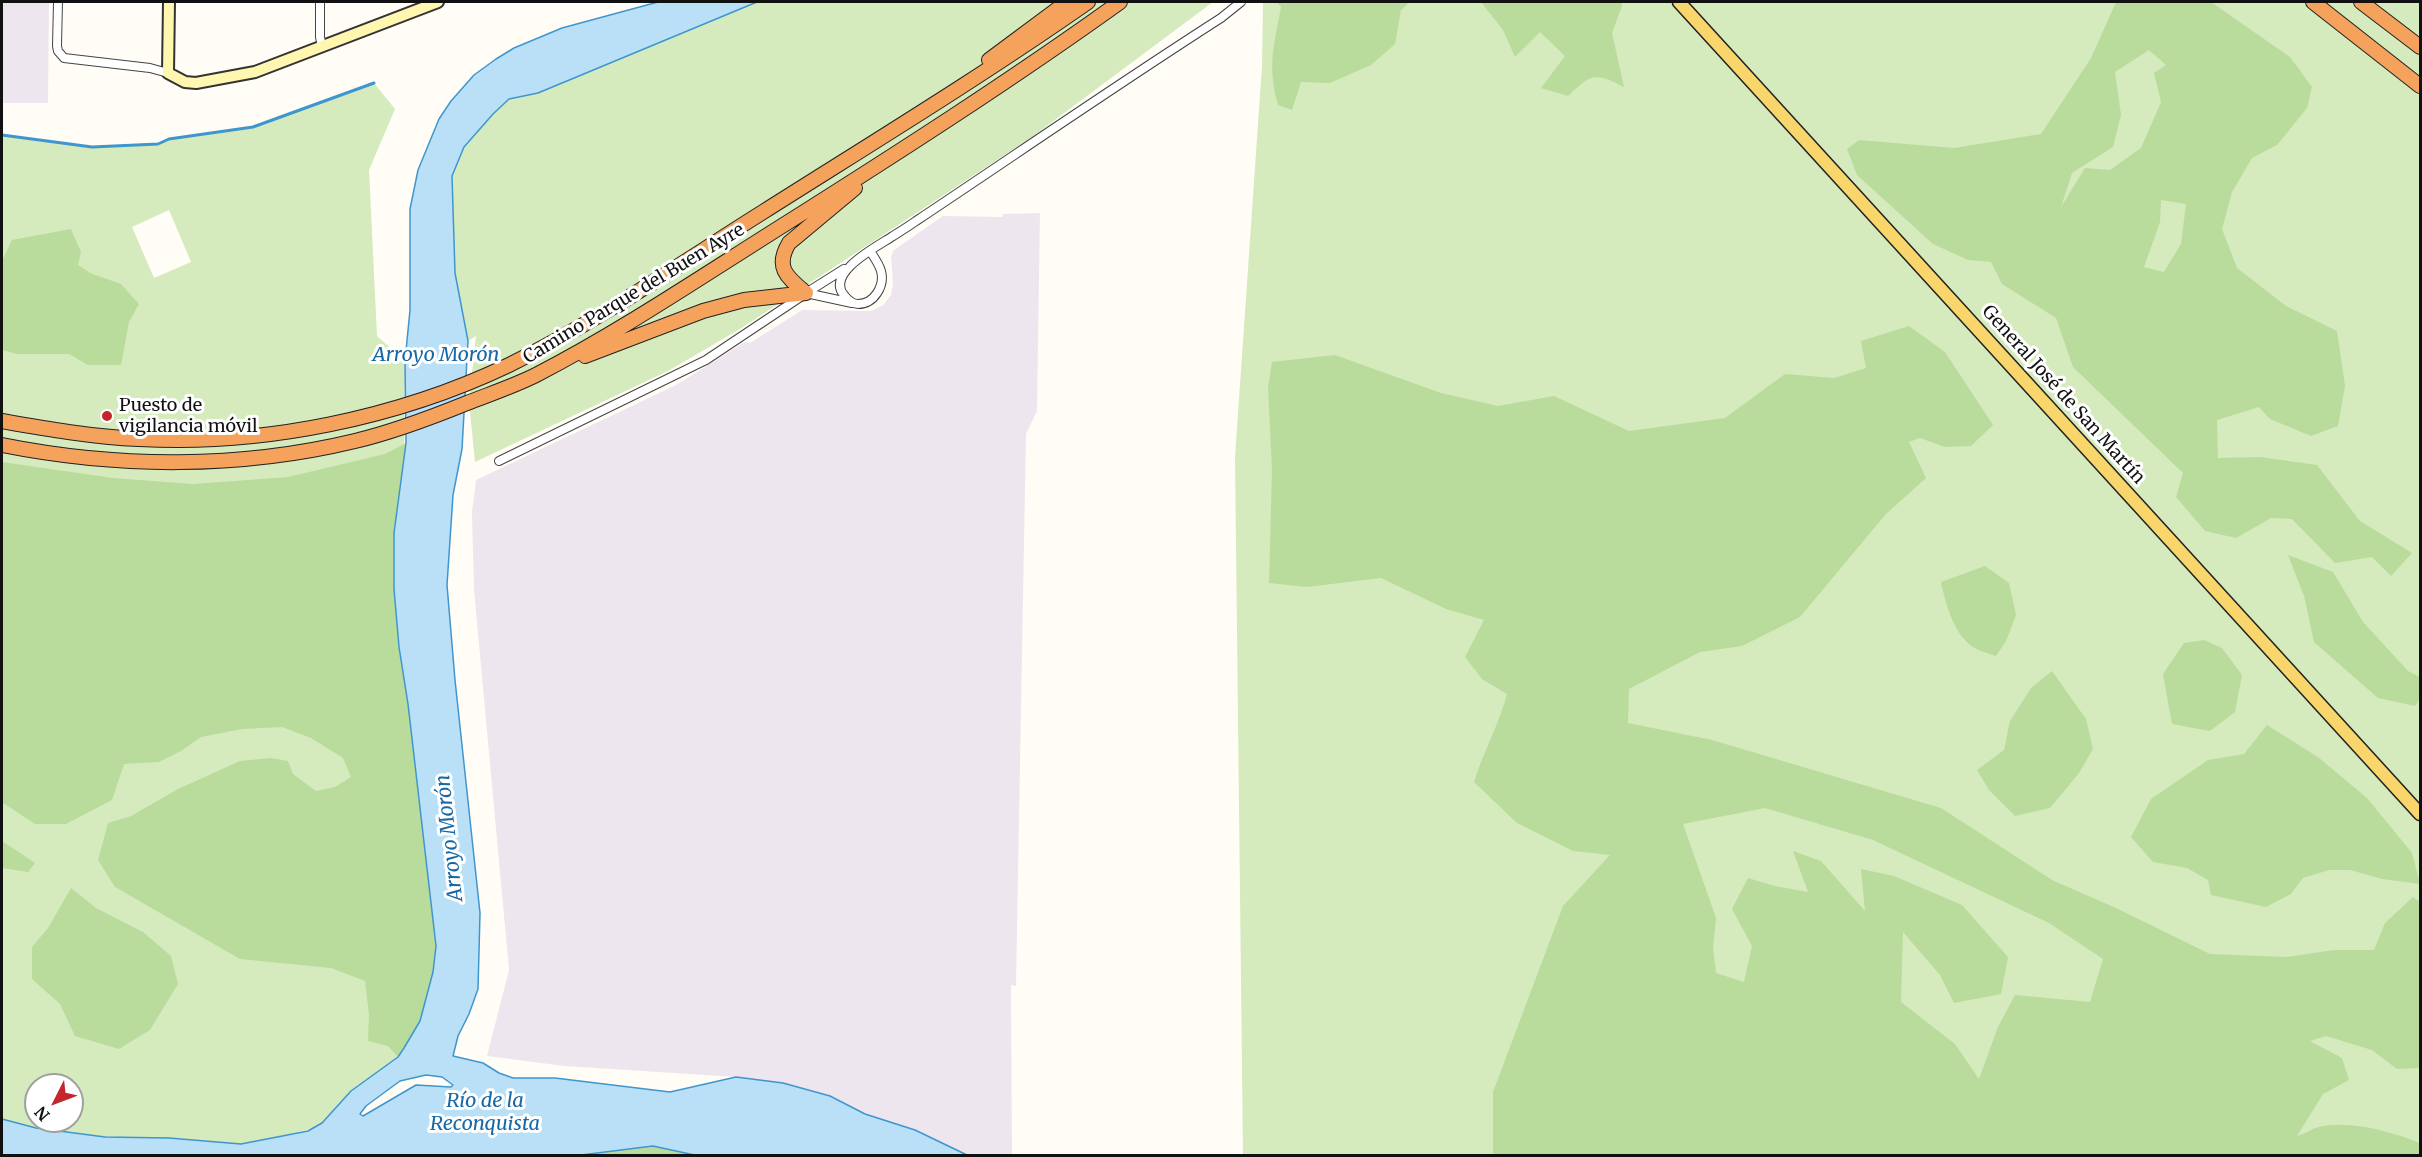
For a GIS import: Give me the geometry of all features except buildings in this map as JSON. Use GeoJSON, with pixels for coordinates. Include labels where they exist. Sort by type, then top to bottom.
{"type":"FeatureCollection","features":[{"type":"Feature","properties":{"kind":"highway"},"geometry":{"type":"LineString","coordinates":[[909,121],[1066,2]]}},
{"type":"Feature","properties":{"kind":"highway","name":"Camino Parque del Buen Ayre"},"geometry":{"type":"LineString","coordinates":[[2,421],[87,435],[140,439],[202,439],[328,425],[404,405],[472,380],[508,365],[588,322],[1010,57],[1088,2]]}},
{"type":"Feature","properties":{"kind":"highway","name":"Camino Parque del Buen Ayre"},"geometry":{"type":"LineString","coordinates":[[2,445],[84,458],[218,461],[308,451],[356,441],[403,427],[470,402],[534,376],[586,348],[900,151],[1032,65],[1120,2]]}},
{"type":"Feature","properties":{"kind":"highway"},"geometry":{"type":"LineString","coordinates":[[2306,2],[2351,33]]}},
{"type":"Feature","properties":{"kind":"highway"},"geometry":{"type":"LineString","coordinates":[[2313,2],[2421,86]]}},
{"type":"Feature","properties":{"kind":"highway"},"geometry":{"type":"LineString","coordinates":[[2361,2],[2421,47]]}},
{"type":"Feature","properties":{"kind":"highway"},"geometry":{"type":"LineString","coordinates":[[806,293],[785,276],[783,256],[789,243],[900,151]]}},
{"type":"Feature","properties":{"kind":"highway"},"geometry":{"type":"LineString","coordinates":[[534,376],[703,311],[744,300],[806,293]]}},
{"type":"Feature","properties":{"kind":"main road","name":"General José de San Martín"},"geometry":{"type":"LineString","coordinates":[[1680,2],[2421,814]]}},
{"type":"Feature","properties":{"kind":"street"},"geometry":{"type":"LineString","coordinates":[[58,2],[57,46],[60,56],[150,68],[168,73],[185,82],[196,83],[263,69],[438,2]]}},
{"type":"Feature","properties":{"kind":"street"},"geometry":{"type":"LineString","coordinates":[[168,73],[169,2]]}},
{"type":"Feature","properties":{"kind":"street"},"geometry":{"type":"LineString","coordinates":[[320,2],[322,47]]}},
{"type":"Feature","properties":{"kind":"street"},"geometry":{"type":"LineString","coordinates":[[499,461],[706,360],[1221,18],[1241,2]]}},
{"type":"Feature","properties":{"kind":"street"},"geometry":{"type":"LineString","coordinates":[[806,293],[861,304],[871,300],[879,291],[881,271],[870,251]]}},
{"type":"Feature","properties":{"kind":"street"},"geometry":{"type":"LineString","coordinates":[[846,268],[840,281],[841,293],[852,303]]}},
{"type":"Feature","properties":{"kind":"shaded area"},"geometry":{"type":"Polygon","coordinates":[[[2,2],[49,2],[48,103],[2,103],[2,2]]]}},
{"type":"Feature","properties":{"kind":"shaded area"},"geometry":{"type":"Polygon","coordinates":[[[1040,213],[1037,411],[1026,434],[1016,986],[1011,985],[1012,1155],[967,1155],[915,1130],[865,1114],[830,1096],[783,1083],[736,1077],[564,1066],[487,1056],[509,970],[474,590],[472,512],[476,480],[676,385],[802,310],[871,311],[883,305],[891,295],[893,284],[891,256],[894,250],[943,216],[1002,217],[1003,214],[1040,213]]]}},
{"type":"Feature","properties":{"kind":"green space"},"geometry":{"type":"Polygon","coordinates":[[[757,2],[1213,2],[1032,137],[740,329],[668,371],[475,462],[469,402],[476,336],[468,341],[455,273],[452,176],[464,147],[509,99],[538,93],[757,2]]]}},
{"type":"Feature","properties":{"kind":"green space"},"geometry":{"type":"Polygon","coordinates":[[[1263,2],[2420,2],[2420,1155],[1243,1156],[1235,457],[1262,66],[1263,2]]]}},
{"type":"Feature","properties":{"kind":"green space"},"geometry":{"type":"Polygon","coordinates":[[[1277,2],[1410,2],[1401,10],[1395,44],[1371,65],[1330,83],[1301,82],[1292,110],[1278,105],[1273,78],[1274,45],[1281,7],[1277,2]]]}},
{"type":"Feature","properties":{"kind":"green space"},"geometry":{"type":"Polygon","coordinates":[[[1481,2],[1621,2],[1622,6],[1612,33],[1624,87],[1600,77],[1582,83],[1568,96],[1541,88],[1565,56],[1540,32],[1515,57],[1503,30],[1481,2]]]}},
{"type":"Feature","properties":{"kind":"green space"},"geometry":{"type":"Polygon","coordinates":[[[2116,2],[2211,2],[2290,57],[2312,87],[2307,108],[2277,145],[2252,158],[2232,192],[2222,229],[2237,268],[2286,306],[2337,331],[2345,386],[2338,426],[2311,436],[2270,419],[2259,407],[2217,420],[2218,458],[2260,457],[2317,465],[2360,521],[2412,553],[2391,576],[2372,557],[2335,563],[2292,519],[2271,518],[2236,538],[2205,531],[2176,497],[2183,473],[2073,367],[2056,318],[2002,284],[1991,262],[1968,260],[1933,244],[1857,175],[1847,149],[1859,140],[1954,148],[2041,134],[2091,58],[2116,2]],[[2149,50],[2115,72],[2121,115],[2113,147],[2072,173],[2061,207],[2085,168],[2110,170],[2141,148],[2161,102],[2154,73],[2166,65],[2149,50]],[[2161,200],[2160,222],[2144,267],[2164,272],[2181,244],[2186,204],[2161,200]]]}},
{"type":"Feature","properties":{"kind":"green space"},"geometry":{"type":"Polygon","coordinates":[[[374,83],[395,109],[369,170],[377,336],[405,361],[398,1057],[351,1091],[322,1123],[314,1128],[241,1144],[169,1138],[105,1137],[74,1133],[84,1133],[84,1073],[24,1073],[24,1125],[2,1119],[2,135],[92,147],[158,144],[169,139],[253,127],[374,83]],[[169,210],[132,227],[154,278],[191,262],[169,210]]]}},
{"type":"Feature","properties":{"kind":"green space"},"geometry":{"type":"Polygon","coordinates":[[[71,229],[81,252],[78,265],[90,273],[121,284],[139,304],[129,322],[121,365],[88,365],[69,354],[17,354],[2,350],[2,261],[12,240],[71,229]]]}},
{"type":"Feature","properties":{"kind":"green space"},"geometry":{"type":"Polygon","coordinates":[[[1909,326],[1945,352],[1993,425],[1971,446],[1945,447],[1920,438],[1909,442],[1926,478],[1885,515],[1800,617],[1742,646],[1700,652],[1629,689],[1628,723],[1712,740],[1941,808],[2052,880],[2210,954],[2287,957],[2334,950],[2374,950],[2385,923],[2413,897],[2420,902],[2420,1068],[2397,1069],[2372,1050],[2326,1036],[2310,1041],[2342,1058],[2349,1080],[2323,1094],[2297,1136],[2323,1126],[2360,1126],[2385,1131],[2420,1143],[2420,1155],[1493,1155],[1493,1092],[1563,906],[1610,855],[1573,851],[1517,823],[1474,782],[1507,694],[1482,679],[1465,657],[1484,620],[1446,609],[1381,578],[1307,587],[1269,583],[1272,470],[1268,388],[1272,362],[1335,355],[1441,393],[1498,406],[1554,396],[1629,431],[1725,418],[1785,374],[1834,378],[1866,368],[1861,341],[1909,326]],[[1765,808],[1683,824],[1716,918],[1713,948],[1716,973],[1744,982],[1752,946],[1732,909],[1748,878],[1808,892],[1793,851],[1821,861],[1865,911],[1861,869],[1894,876],[1962,905],[2008,957],[2001,994],[1954,1003],[1940,975],[1903,932],[1901,1002],[1955,1044],[1979,1079],[1998,1027],[2015,995],[2090,1002],[2103,959],[2049,923],[1873,840],[1765,808]]]}},
{"type":"Feature","properties":{"kind":"green space"},"geometry":{"type":"Polygon","coordinates":[[[406,443],[394,533],[394,589],[399,647],[408,704],[436,946],[433,972],[420,1021],[398,1057],[388,1046],[368,1041],[369,1015],[365,981],[331,968],[240,959],[115,887],[98,860],[108,823],[131,816],[178,789],[240,761],[271,758],[288,761],[293,774],[316,791],[335,787],[351,777],[343,758],[311,738],[282,727],[242,729],[201,737],[181,751],[159,762],[124,764],[112,800],[66,824],[35,824],[2,802],[2,462],[113,478],[193,484],[288,477],[385,454],[406,443]]]}},
{"type":"Feature","properties":{"kind":"green space"},"geometry":{"type":"Polygon","coordinates":[[[2288,555],[2333,572],[2363,622],[2408,671],[2420,677],[2420,699],[2415,706],[2378,698],[2314,642],[2304,596],[2288,555]]]}},
{"type":"Feature","properties":{"kind":"green space"},"geometry":{"type":"Polygon","coordinates":[[[1985,566],[2009,583],[2016,615],[2006,641],[1996,656],[1973,647],[1962,636],[1950,614],[1941,582],[1985,566]]]}},
{"type":"Feature","properties":{"kind":"green space"},"geometry":{"type":"Polygon","coordinates":[[[2204,640],[2222,648],[2242,675],[2235,712],[2210,731],[2172,724],[2163,674],[2184,643],[2204,640]]]}},
{"type":"Feature","properties":{"kind":"green space"},"geometry":{"type":"Polygon","coordinates":[[[2052,671],[2086,719],[2093,749],[2079,773],[2050,808],[2015,816],[1989,790],[1977,770],[2004,750],[2010,721],[2031,688],[2052,671]]]}},
{"type":"Feature","properties":{"kind":"green space"},"geometry":{"type":"Polygon","coordinates":[[[2267,725],[2318,757],[2367,798],[2412,853],[2420,884],[2382,879],[2350,870],[2329,870],[2303,878],[2291,894],[2266,907],[2211,895],[2208,880],[2187,868],[2153,862],[2131,837],[2151,799],[2208,760],[2244,754],[2267,725]]]}},
{"type":"Feature","properties":{"kind":"green space"},"geometry":{"type":"Polygon","coordinates":[[[2,841],[35,863],[28,872],[2,868],[2,841]]]}},
{"type":"Feature","properties":{"kind":"green space"},"geometry":{"type":"Polygon","coordinates":[[[71,888],[96,908],[143,932],[171,956],[178,984],[150,1030],[119,1049],[75,1036],[60,1004],[32,979],[32,947],[48,928],[71,888]]]}},
{"type":"Feature","properties":{"kind":"green space"},"geometry":{"type":"Polygon","coordinates":[[[645,1137],[731,1156],[526,1156],[645,1137]]]}},
{"type":"Feature","properties":{"kind":"water"},"geometry":{"type":"Polygon","coordinates":[[[658,2],[757,2],[538,93],[509,99],[464,147],[452,176],[455,273],[468,341],[462,449],[453,495],[447,585],[480,913],[478,989],[458,1036],[453,1056],[483,1063],[513,1078],[555,1078],[670,1092],[736,1077],[783,1083],[830,1096],[865,1114],[915,1130],[967,1155],[699,1156],[653,1146],[573,1156],[2,1156],[2,1119],[24,1125],[24,1133],[74,1133],[105,1137],[169,1138],[241,1144],[308,1131],[322,1123],[351,1091],[398,1057],[420,1021],[433,972],[436,946],[408,704],[399,647],[394,589],[394,533],[406,443],[405,361],[410,310],[410,209],[418,170],[439,119],[451,101],[474,75],[514,48],[562,28],[658,2]],[[426,1075],[400,1081],[366,1106],[360,1114],[363,1116],[416,1085],[451,1087],[453,1085],[442,1077],[426,1075]]]}},
{"type":"Feature","properties":{"kind":"waterway"},"geometry":{"type":"LineString","coordinates":[[2,135],[92,147],[158,144],[169,139],[253,127],[374,83]]}},
{"type":"Feature","properties":{"kind":"place","name":"Puesto de vigilancia móvil"},"geometry":{"type":"Point","coordinates":[107,416]}},
{"type":"Feature","properties":{"kind":"water label","name":"Arroyo Morón"},"geometry":{"type":"Point","coordinates":[436,355]}},
{"type":"Feature","properties":{"kind":"water label","name":"Arroyo Morón"},"geometry":{"type":"Point","coordinates":[450,838]}},
{"type":"Feature","properties":{"kind":"water label","name":"Río de la Reconquista"},"geometry":{"type":"Point","coordinates":[485,1112]}}]}
